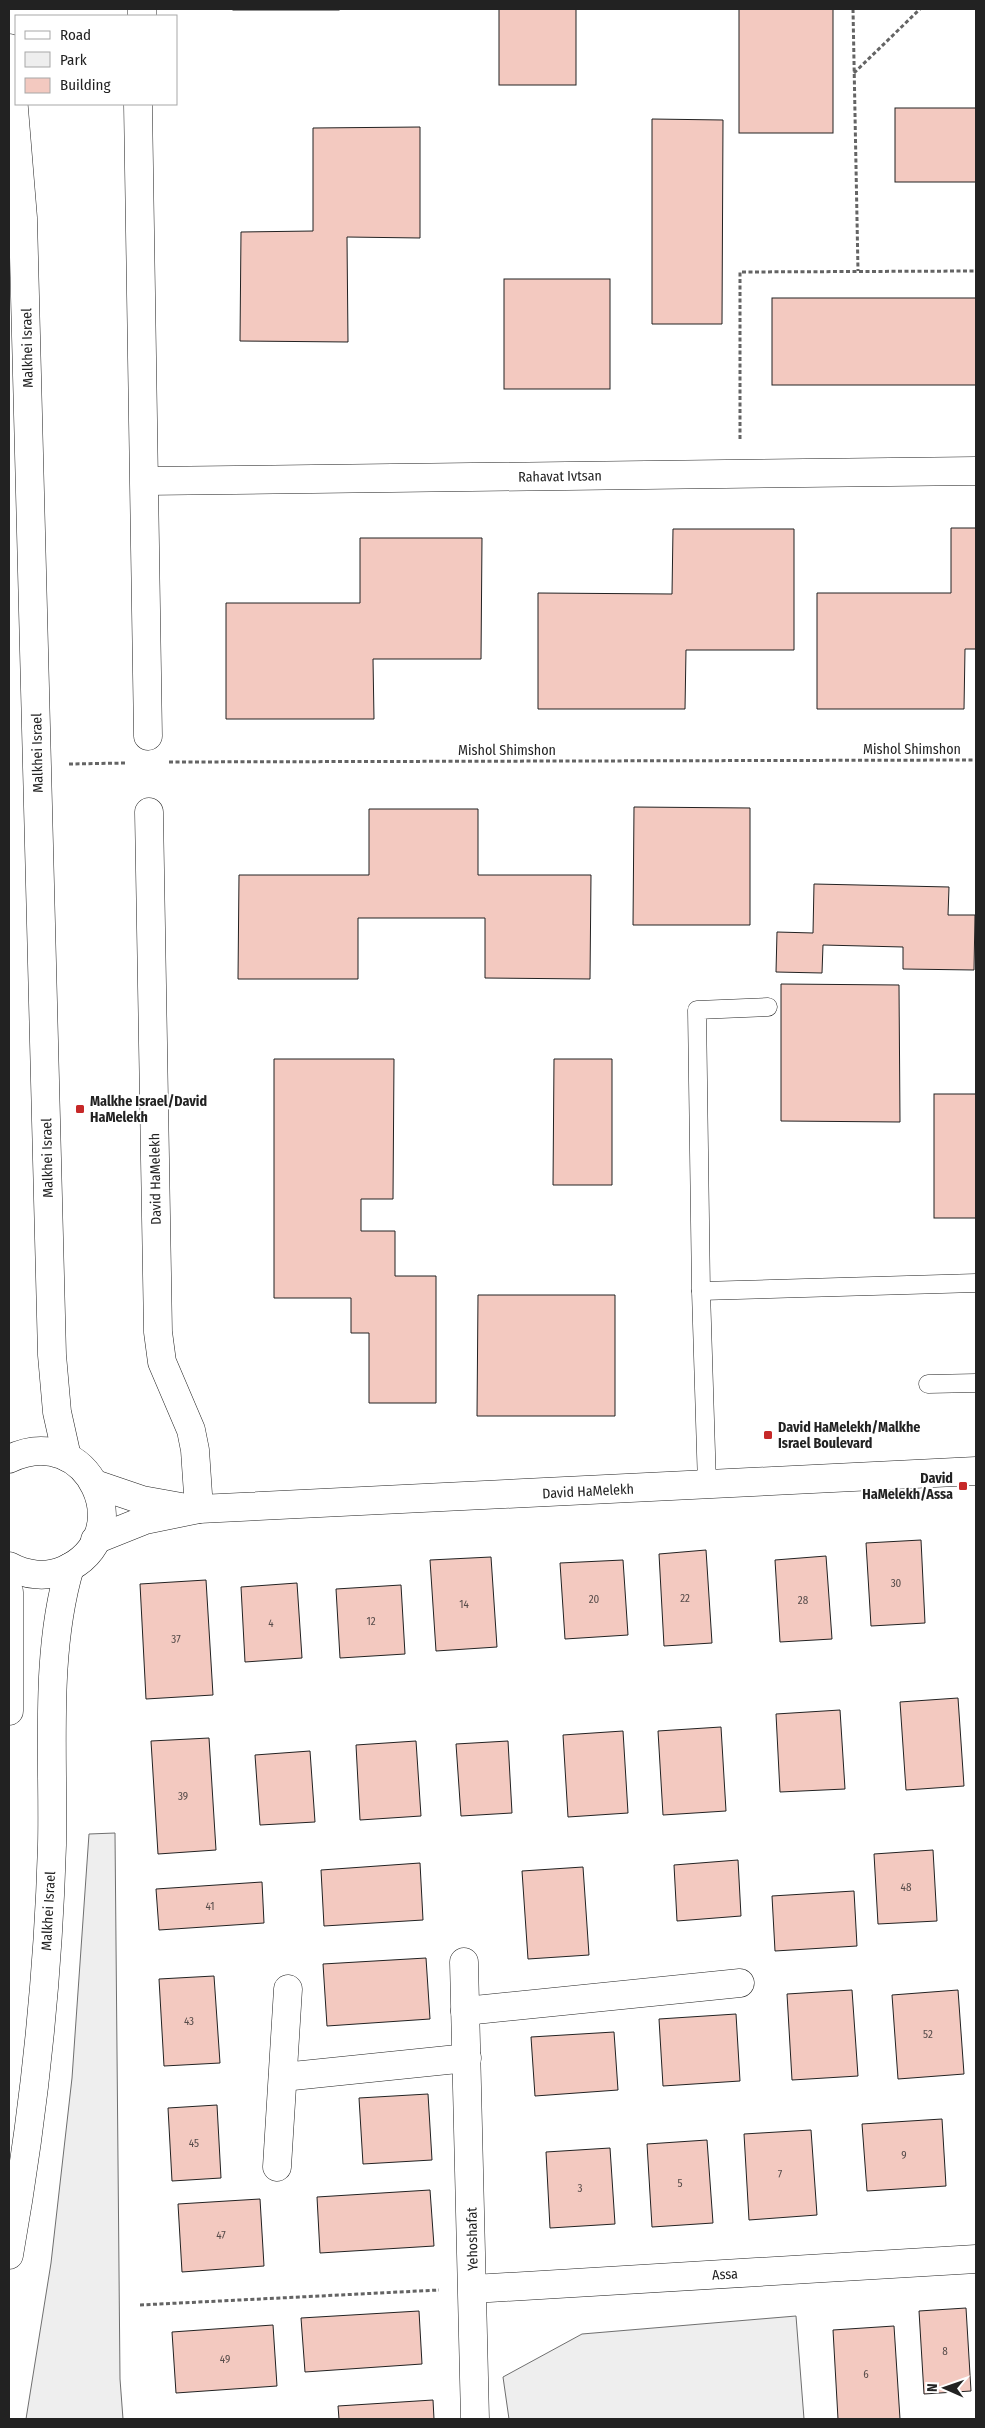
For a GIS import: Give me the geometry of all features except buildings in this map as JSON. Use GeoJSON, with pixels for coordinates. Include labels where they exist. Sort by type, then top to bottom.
{"type":"FeatureCollection","features":[{"type":"Feature","properties":{"kind":"street","name":"Malkhei Israel"},"geometry":{"type":"LineString","coordinates":[[9,48],[15,103]]}},
{"type":"Feature","properties":{"kind":"street","name":"Malkhei Israel"},"geometry":{"type":"LineString","coordinates":[[15,105],[24,218],[52,1355],[57,1412],[67,1457]]}},
{"type":"Feature","properties":{"kind":"street"},"geometry":{"type":"LineString","coordinates":[[138,105],[148,736]]}},
{"type":"Feature","properties":{"kind":"street","name":"Rahavat Ivtsan"},"geometry":{"type":"LineString","coordinates":[[144,481],[976,470]]}},
{"type":"Feature","properties":{"kind":"street","name":"David HaMelekh"},"geometry":{"type":"LineString","coordinates":[[150,812],[158,1332],[162,1362],[191,1430],[195,1450],[200,1509]]}},
{"type":"Feature","properties":{"kind":"street"},"geometry":{"type":"LineString","coordinates":[[9,1459],[38,1450],[67,1457],[83,1468],[95,1484],[102,1512],[96,1540],[85,1556],[70,1567],[52,1574],[42,1575],[24,1573],[9,1566]]}},
{"type":"Feature","properties":{"kind":"street","name":"David HaMelekh"},"geometry":{"type":"LineString","coordinates":[[96,1540],[145,1520],[200,1509],[976,1471]]}},
{"type":"Feature","properties":{"kind":"street","name":"David HaMelekh"},"geometry":{"type":"LineString","coordinates":[[95,1484],[142,1500],[200,1509]]}},
{"type":"Feature","properties":{"kind":"street","name":"Malkhei Israel"},"geometry":{"type":"LineString","coordinates":[[9,2254],[21,2189],[43,2006],[52,1847],[55,1655],[60,1606],[70,1567]]}},
{"type":"Feature","properties":{"kind":"street"},"geometry":{"type":"LineString","coordinates":[[9,1592],[9,1711]]}},
{"type":"Feature","properties":{"kind":"street","name":"Yehoshafat"},"geometry":{"type":"LineString","coordinates":[[464,1962],[468,2058],[475,2419]]}},
{"type":"Feature","properties":{"kind":"street"},"geometry":{"type":"LineString","coordinates":[[465,2011],[740,1983]]}},
{"type":"Feature","properties":{"kind":"street"},"geometry":{"type":"LineString","coordinates":[[277,2167],[288,1989]]}},
{"type":"Feature","properties":{"kind":"street"},"geometry":{"type":"LineString","coordinates":[[283,2077],[468,2058]]}},
{"type":"Feature","properties":{"kind":"street","name":"Assa"},"geometry":{"type":"LineString","coordinates":[[473,2289],[976,2259]]}},
{"type":"Feature","properties":{"kind":"lane"},"geometry":{"type":"LineString","coordinates":[[707,1485],[701,1291],[697,1010],[768,1007]]}},
{"type":"Feature","properties":{"kind":"lane"},"geometry":{"type":"LineString","coordinates":[[701,1291],[976,1283]]}},
{"type":"Feature","properties":{"kind":"lane"},"geometry":{"type":"LineString","coordinates":[[928,1384],[976,1383]]}},
{"type":"Feature","properties":{"kind":"path"},"geometry":{"type":"LineString","coordinates":[[853,9],[858,271]]}},
{"type":"Feature","properties":{"kind":"path"},"geometry":{"type":"LineString","coordinates":[[854,73],[920,9]]}},
{"type":"Feature","properties":{"kind":"path"},"geometry":{"type":"LineString","coordinates":[[740,474],[740,272],[976,271]]}},
{"type":"Feature","properties":{"kind":"path","name":"Mishol Shimshon"},"geometry":{"type":"LineString","coordinates":[[159,762],[976,760]]}},
{"type":"Feature","properties":{"kind":"path"},"geometry":{"type":"LineString","coordinates":[[37,764],[130,763]]}},
{"type":"Feature","properties":{"kind":"path"},"geometry":{"type":"LineString","coordinates":[[140,2305],[473,2289]]}},
{"type":"Feature","properties":{"kind":"green space"},"geometry":{"type":"Polygon","coordinates":[[[115,1833],[120,2379],[123,2419],[26,2419],[51,2263],[72,2078],[89,1834],[115,1833]]]}},
{"type":"Feature","properties":{"kind":"green space"},"geometry":{"type":"Polygon","coordinates":[[[796,2316],[804,2419],[509,2419],[503,2377],[582,2334],[796,2316]]]}},
{"type":"Feature","properties":{"kind":"place","name":"Malkhe Israel/David HaMelekh"},"geometry":{"type":"Point","coordinates":[80,1109]}},
{"type":"Feature","properties":{"kind":"place","name":"David HaMelekh/Malkhe Israel Boulevard"},"geometry":{"type":"Point","coordinates":[768,1435]}},
{"type":"Feature","properties":{"kind":"place","name":"David HaMelekh/Assa"},"geometry":{"type":"Point","coordinates":[963,1486]}}]}
